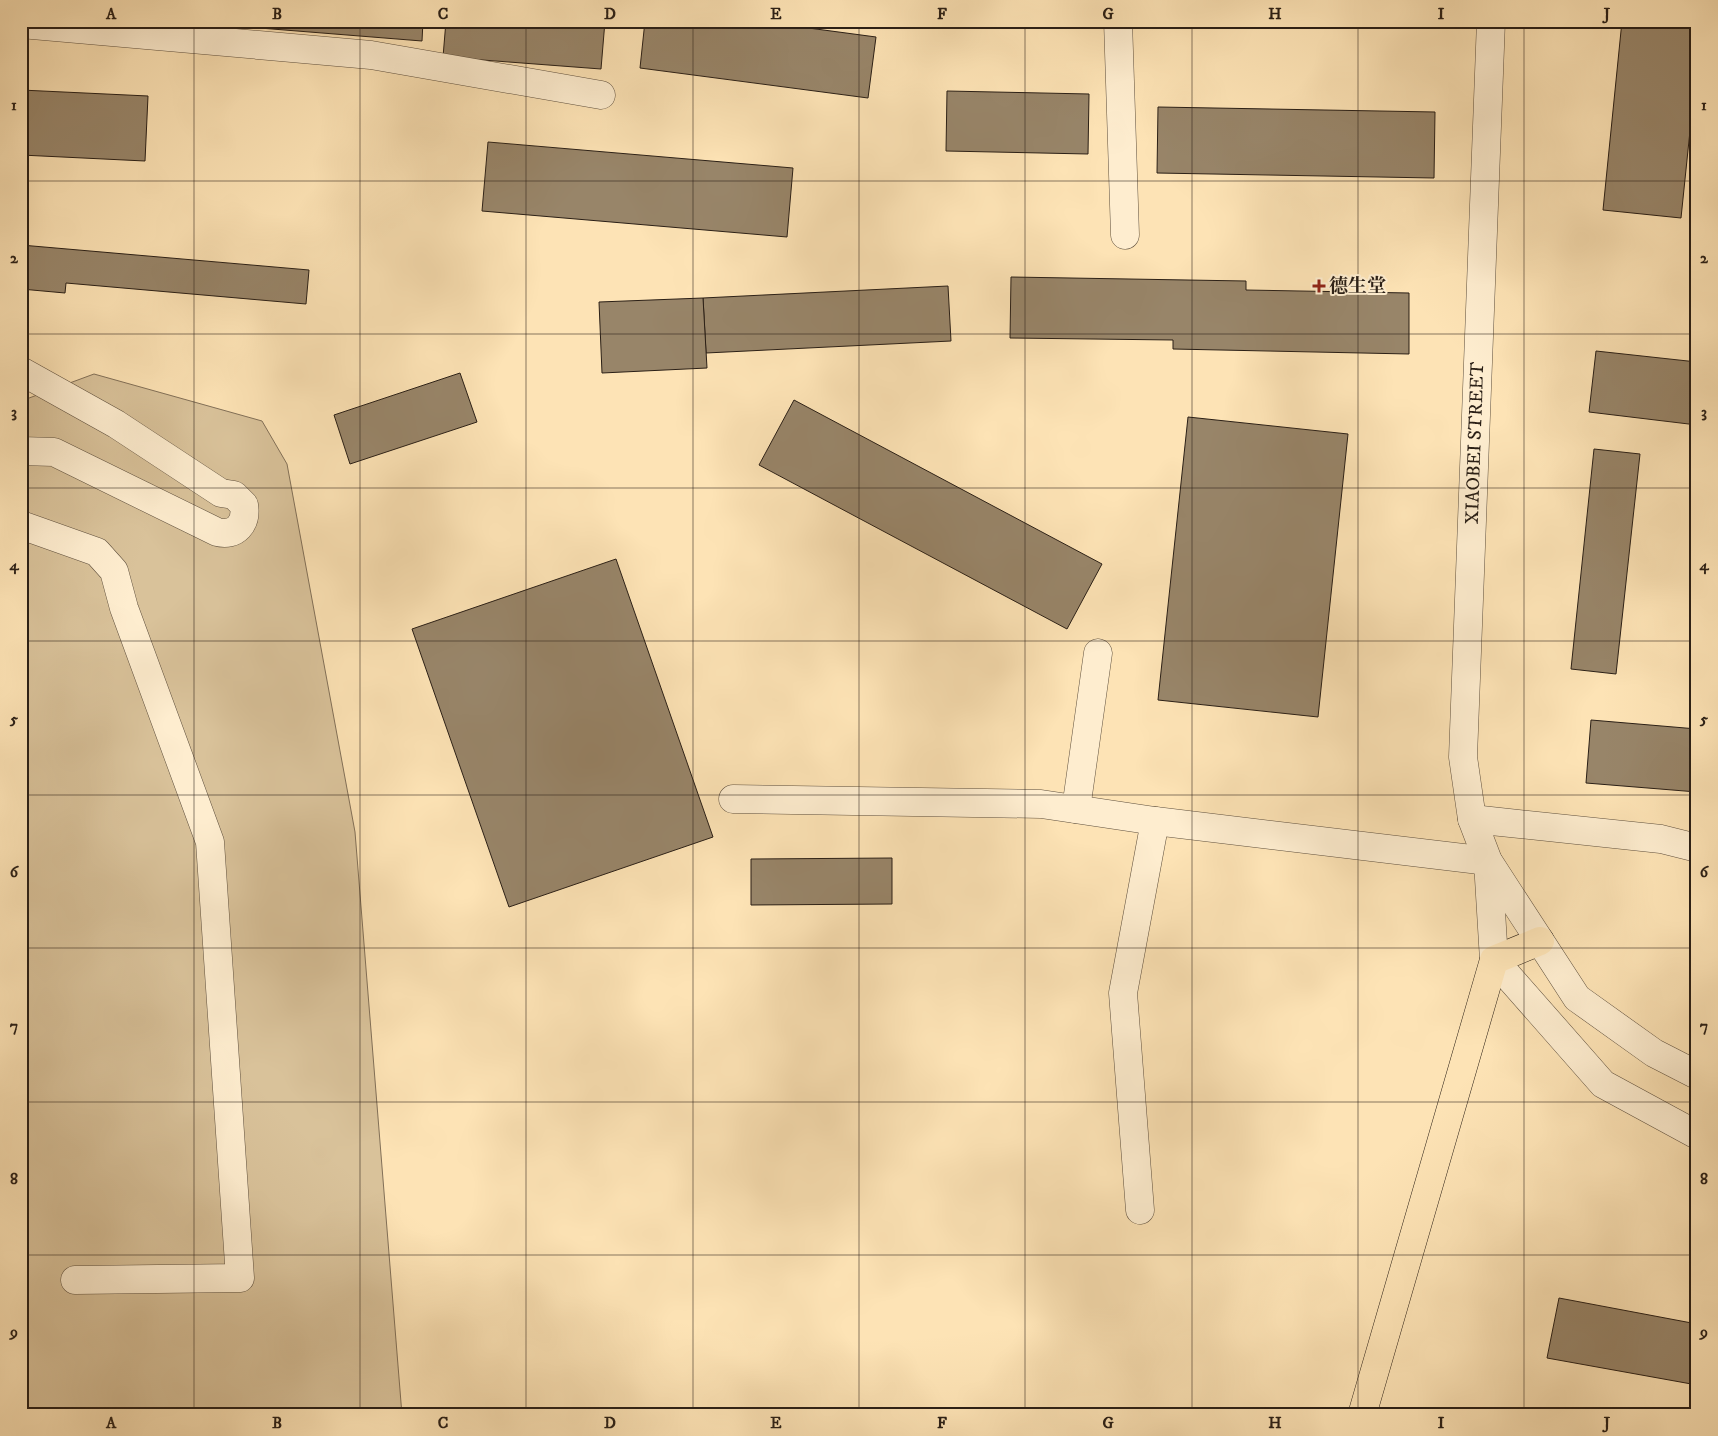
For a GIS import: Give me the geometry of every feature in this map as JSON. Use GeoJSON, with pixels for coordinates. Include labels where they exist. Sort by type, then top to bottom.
{"type":"FeatureCollection","features":[{"type":"Feature","properties":{"kind":"main road"},"geometry":{"type":"LineString","coordinates":[[1362,1415],[1494,960],[1540,941]]}},
{"type":"Feature","properties":{"kind":"street"},"geometry":{"type":"LineString","coordinates":[[1118,21],[1125,235]]}},
{"type":"Feature","properties":{"kind":"street","name":"XIAOBEI STREET"},"geometry":{"type":"LineString","coordinates":[[1488,861],[1472,819],[1463,757],[1491,21]]}},
{"type":"Feature","properties":{"kind":"street"},"geometry":{"type":"LineString","coordinates":[[21,24],[371,55],[601,95]]}},
{"type":"Feature","properties":{"kind":"street"},"geometry":{"type":"LineString","coordinates":[[21,370],[116,424],[221,493],[234,495],[244,505],[244,519],[242,525],[230,533],[217,532],[54,452],[21,451]]}},
{"type":"Feature","properties":{"kind":"street"},"geometry":{"type":"LineString","coordinates":[[21,525],[97,552],[114,571],[124,608],[210,842],[240,1278],[75,1280]]}},
{"type":"Feature","properties":{"kind":"street"},"geometry":{"type":"LineString","coordinates":[[1076,809],[1098,653]]}},
{"type":"Feature","properties":{"kind":"street"},"geometry":{"type":"LineString","coordinates":[[733,799],[1041,804],[1155,821],[1488,861]]}},
{"type":"Feature","properties":{"kind":"street"},"geometry":{"type":"LineString","coordinates":[[1472,819],[1661,839],[1697,848]]}},
{"type":"Feature","properties":{"kind":"street"},"geometry":{"type":"LineString","coordinates":[[1140,1210],[1123,993],[1155,821]]}},
{"type":"Feature","properties":{"kind":"street"},"geometry":{"type":"LineString","coordinates":[[1488,861],[1577,998],[1654,1053],[1697,1075]]}},
{"type":"Feature","properties":{"kind":"street"},"geometry":{"type":"LineString","coordinates":[[1488,861],[1494,960],[1602,1084],[1697,1135]]}},
{"type":"Feature","properties":{"kind":"shaded area"},"geometry":{"type":"Polygon","coordinates":[[[94,374],[262,421],[287,464],[355,832],[402,1415],[21,1415],[21,401],[94,374]]]}},
{"type":"Feature","properties":{"kind":"building"},"geometry":{"type":"Polygon","coordinates":[[[172,21],[423,21],[422,41],[172,21]]]}},
{"type":"Feature","properties":{"kind":"building"},"geometry":{"type":"Polygon","coordinates":[[[446,21],[605,21],[601,69],[443,57],[446,21]]]}},
{"type":"Feature","properties":{"kind":"building"},"geometry":{"type":"Polygon","coordinates":[[[645,21],[756,21],[876,37],[868,98],[640,68],[645,21]]]}},
{"type":"Feature","properties":{"kind":"building"},"geometry":{"type":"Polygon","coordinates":[[[1622,21],[1697,21],[1697,63],[1681,218],[1603,210],[1622,21]]]}},
{"type":"Feature","properties":{"kind":"building"},"geometry":{"type":"Polygon","coordinates":[[[21,90],[148,96],[145,161],[21,155],[21,90]]]}},
{"type":"Feature","properties":{"kind":"building"},"geometry":{"type":"Polygon","coordinates":[[[947,91],[1089,94],[1088,154],[946,151],[947,91]]]}},
{"type":"Feature","properties":{"kind":"building"},"geometry":{"type":"Polygon","coordinates":[[[1158,107],[1435,112],[1434,178],[1157,173],[1158,107]]]}},
{"type":"Feature","properties":{"kind":"building"},"geometry":{"type":"Polygon","coordinates":[[[488,142],[793,168],[787,237],[482,211],[488,142]]]}},
{"type":"Feature","properties":{"kind":"building"},"geometry":{"type":"Polygon","coordinates":[[[21,245],[309,270],[306,304],[66,283],[65,293],[21,289],[21,245]]]}},
{"type":"Feature","properties":{"kind":"building"},"geometry":{"type":"Polygon","coordinates":[[[1011,277],[1246,281],[1246,290],[1409,293],[1409,354],[1173,349],[1173,340],[1010,338],[1011,277]]]}},
{"type":"Feature","properties":{"kind":"building"},"geometry":{"type":"Polygon","coordinates":[[[948,286],[951,341],[706,353],[703,298],[948,286]]]}},
{"type":"Feature","properties":{"kind":"building"},"geometry":{"type":"Polygon","coordinates":[[[703,298],[707,368],[602,373],[599,302],[703,298]]]}},
{"type":"Feature","properties":{"kind":"building"},"geometry":{"type":"Polygon","coordinates":[[[1596,351],[1697,362],[1697,425],[1589,412],[1596,351]]]}},
{"type":"Feature","properties":{"kind":"building"},"geometry":{"type":"Polygon","coordinates":[[[460,373],[477,422],[350,464],[334,415],[460,373]]]}},
{"type":"Feature","properties":{"kind":"building"},"geometry":{"type":"Polygon","coordinates":[[[794,400],[1102,564],[1067,629],[759,465],[794,400]]]}},
{"type":"Feature","properties":{"kind":"building"},"geometry":{"type":"Polygon","coordinates":[[[1188,417],[1348,434],[1318,717],[1158,700],[1188,417]]]}},
{"type":"Feature","properties":{"kind":"building"},"geometry":{"type":"Polygon","coordinates":[[[1594,449],[1640,454],[1616,674],[1571,669],[1594,449]]]}},
{"type":"Feature","properties":{"kind":"building"},"geometry":{"type":"Polygon","coordinates":[[[616,559],[713,837],[509,907],[412,629],[616,559]]]}},
{"type":"Feature","properties":{"kind":"building"},"geometry":{"type":"Polygon","coordinates":[[[1591,720],[1697,729],[1697,792],[1586,783],[1591,720]]]}},
{"type":"Feature","properties":{"kind":"building"},"geometry":{"type":"Polygon","coordinates":[[[892,858],[892,904],[751,905],[751,859],[892,858]]]}},
{"type":"Feature","properties":{"kind":"building"},"geometry":{"type":"Polygon","coordinates":[[[1559,1298],[1697,1324],[1697,1385],[1547,1358],[1559,1298]]]}},
{"type":"Feature","properties":{"kind":"place","name":"德生堂"},"geometry":{"type":"Point","coordinates":[1319,286]}}]}
